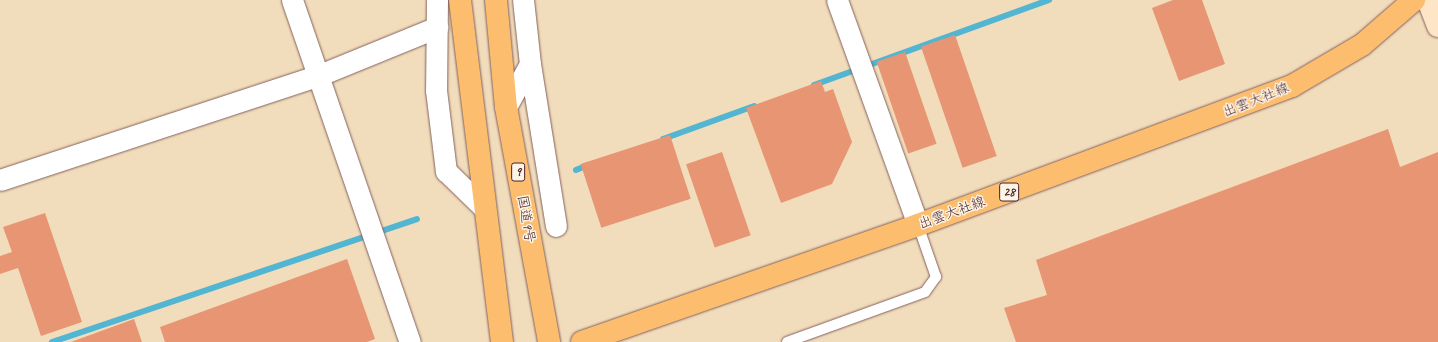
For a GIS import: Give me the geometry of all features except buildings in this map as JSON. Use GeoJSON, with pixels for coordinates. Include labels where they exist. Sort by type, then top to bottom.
{"type":"FeatureCollection","features":[{"type":"Feature","properties":{"kind":"main road"},"geometry":{"type":"LineString","coordinates":[[460,0],[484,208],[502,342]]}},
{"type":"Feature","properties":{"kind":"main road","name":"国道9号"},"geometry":{"type":"LineString","coordinates":[[496,0],[506,107],[549,342]]}},
{"type":"Feature","properties":{"kind":"main road","name":"出雲大社線"},"geometry":{"type":"LineString","coordinates":[[582,342],[918,225],[1292,86],[1362,44],[1414,0]]}},
{"type":"Feature","properties":{"kind":"street"},"geometry":{"type":"LineString","coordinates":[[292,0],[410,342]]}},
{"type":"Feature","properties":{"kind":"street"},"geometry":{"type":"LineString","coordinates":[[437,0],[436,90],[446,171],[484,208]]}},
{"type":"Feature","properties":{"kind":"street"},"geometry":{"type":"LineString","coordinates":[[522,0],[530,64],[556,226]]}},
{"type":"Feature","properties":{"kind":"street"},"geometry":{"type":"LineString","coordinates":[[837,0],[918,225]]}},
{"type":"Feature","properties":{"kind":"street"},"geometry":{"type":"LineString","coordinates":[[1428,0],[1438,26]]}},
{"type":"Feature","properties":{"kind":"street"},"geometry":{"type":"LineString","coordinates":[[0,180],[317,76],[437,27]]}},
{"type":"Feature","properties":{"kind":"street"},"geometry":{"type":"LineString","coordinates":[[506,107],[530,64]]}},
{"type":"Feature","properties":{"kind":"lane"},"geometry":{"type":"LineString","coordinates":[[787,342],[926,292],[936,277],[918,225]]}},
{"type":"Feature","properties":{"kind":"waterway"},"geometry":{"type":"LineString","coordinates":[[814,85],[1049,0]]}},
{"type":"Feature","properties":{"kind":"waterway"},"geometry":{"type":"LineString","coordinates":[[663,139],[754,106]]}},
{"type":"Feature","properties":{"kind":"waterway"},"geometry":{"type":"LineString","coordinates":[[576,170],[588,165]]}},
{"type":"Feature","properties":{"kind":"waterway"},"geometry":{"type":"LineString","coordinates":[[52,342],[417,219]]}}]}
